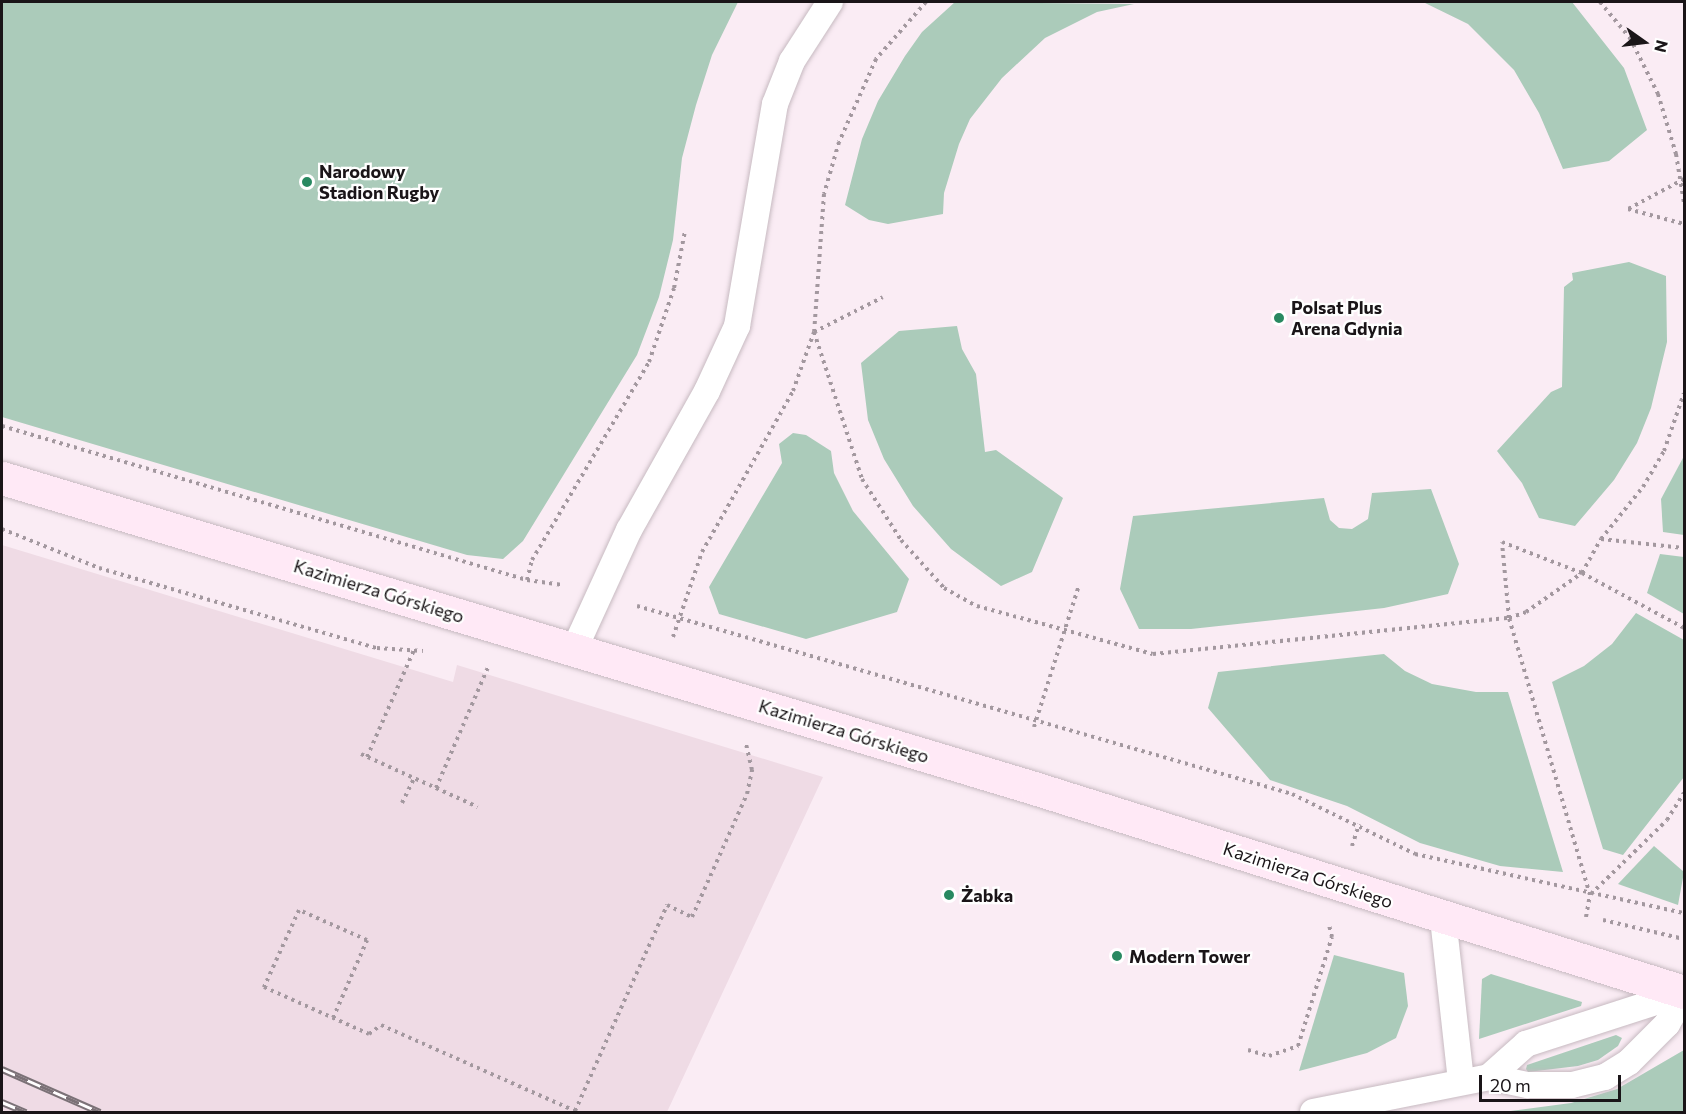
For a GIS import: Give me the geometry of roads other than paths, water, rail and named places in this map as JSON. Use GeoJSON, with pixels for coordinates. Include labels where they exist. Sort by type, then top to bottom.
{"type":"FeatureCollection","features":[{"type":"Feature","properties":{"kind":"street","name":"Kazimierza Górskiego"},"geometry":{"type":"LineString","coordinates":[[2,478],[1037,789],[1684,994]]}},
{"type":"Feature","properties":{"kind":"lane"},"geometry":{"type":"LineString","coordinates":[[573,650],[629,530],[707,391],[737,326],[775,104],[792,61],[830,2]]}},
{"type":"Feature","properties":{"kind":"lane"},"geometry":{"type":"LineString","coordinates":[[1443,918],[1461,1081]]}},
{"type":"Feature","properties":{"kind":"lane"},"geometry":{"type":"LineString","coordinates":[[1489,1077],[1526,1044],[1684,994]]}},
{"type":"Feature","properties":{"kind":"lane"},"geometry":{"type":"LineString","coordinates":[[1313,1113],[1489,1077],[1528,1084],[1561,1085],[1605,1077],[1629,1062],[1667,1024],[1684,994]]}},
{"type":"Feature","properties":{"kind":"railway"},"geometry":{"type":"LineString","coordinates":[[2,1069],[100,1112]]}},
{"type":"Feature","properties":{"kind":"railway"},"geometry":{"type":"LineString","coordinates":[[2,1102],[26,1112]]}},
{"type":"Feature","properties":{"kind":"place","name":"Narodowy Stadion Rugby"},"geometry":{"type":"Point","coordinates":[307,182]}},
{"type":"Feature","properties":{"kind":"place","name":"Polsat Plus Arena Gdynia"},"geometry":{"type":"Point","coordinates":[1279,318]}},
{"type":"Feature","properties":{"kind":"place","name":"Żabka"},"geometry":{"type":"Point","coordinates":[949,895]}},
{"type":"Feature","properties":{"kind":"place","name":"Modern Tower"},"geometry":{"type":"Point","coordinates":[1117,956]}}]}
